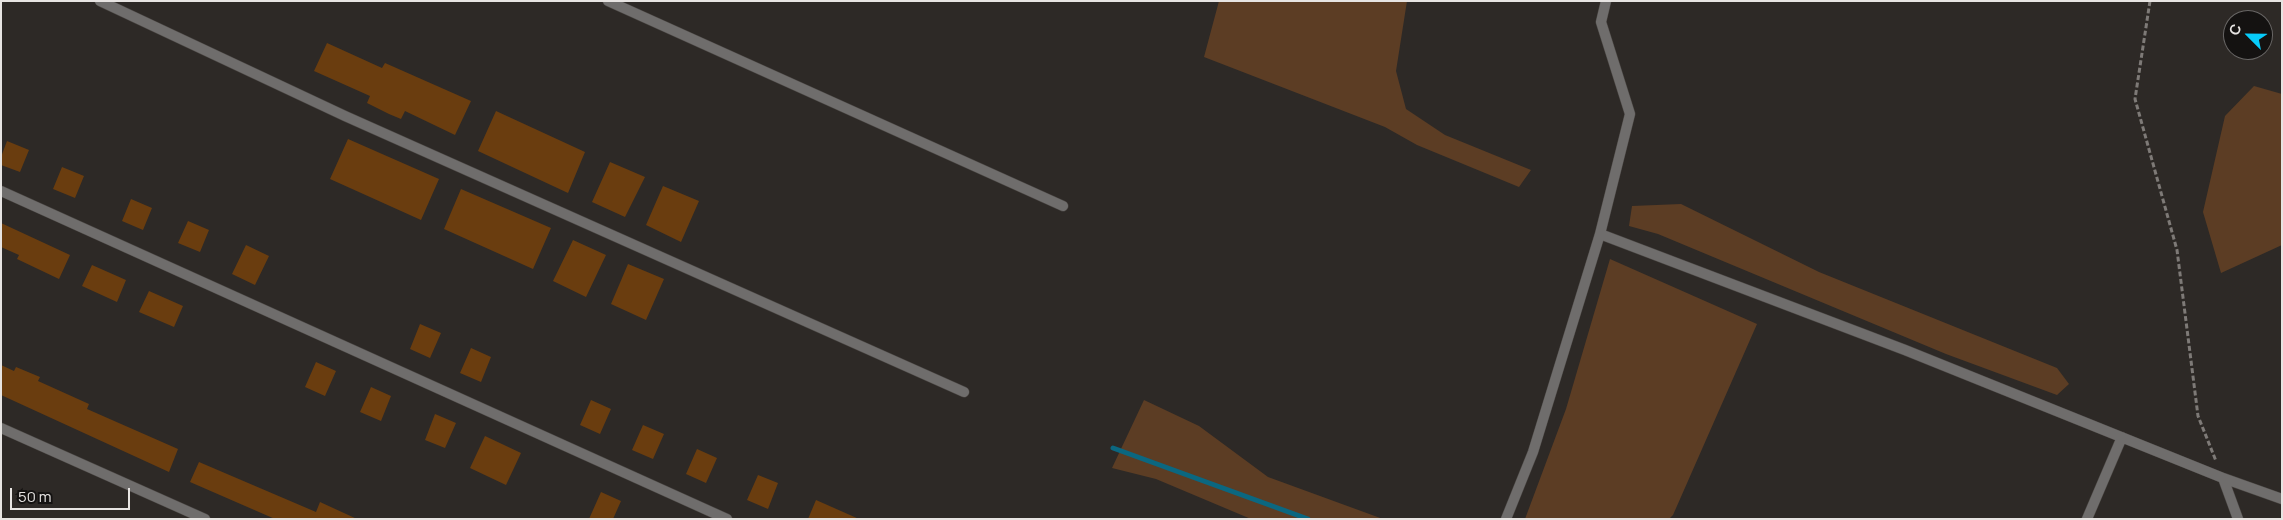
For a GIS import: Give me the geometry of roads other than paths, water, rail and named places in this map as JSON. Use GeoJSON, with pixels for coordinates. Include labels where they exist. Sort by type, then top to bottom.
{"type":"FeatureCollection","features":[{"type":"Feature","properties":{"kind":"street"},"geometry":{"type":"LineString","coordinates":[[100,1],[345,116],[964,392]]}},
{"type":"Feature","properties":{"kind":"street"},"geometry":{"type":"LineString","coordinates":[[608,1],[1063,206]]}},
{"type":"Feature","properties":{"kind":"street"},"geometry":{"type":"LineString","coordinates":[[1506,519],[1533,452],[1600,234],[1630,114],[1601,22],[1606,1]]}},
{"type":"Feature","properties":{"kind":"street"},"geometry":{"type":"LineString","coordinates":[[1,191],[727,519]]}},
{"type":"Feature","properties":{"kind":"street"},"geometry":{"type":"LineString","coordinates":[[1600,234],[1905,350],[2223,478],[2282,499]]}},
{"type":"Feature","properties":{"kind":"street"},"geometry":{"type":"LineString","coordinates":[[1,428],[205,519]]}},
{"type":"Feature","properties":{"kind":"street"},"geometry":{"type":"LineString","coordinates":[[2087,519],[2122,437]]}},
{"type":"Feature","properties":{"kind":"street"},"geometry":{"type":"LineString","coordinates":[[2223,478],[2238,519]]}},
{"type":"Feature","properties":{"kind":"waterway"},"geometry":{"type":"LineString","coordinates":[[1113,448],[1308,519]]}}]}
